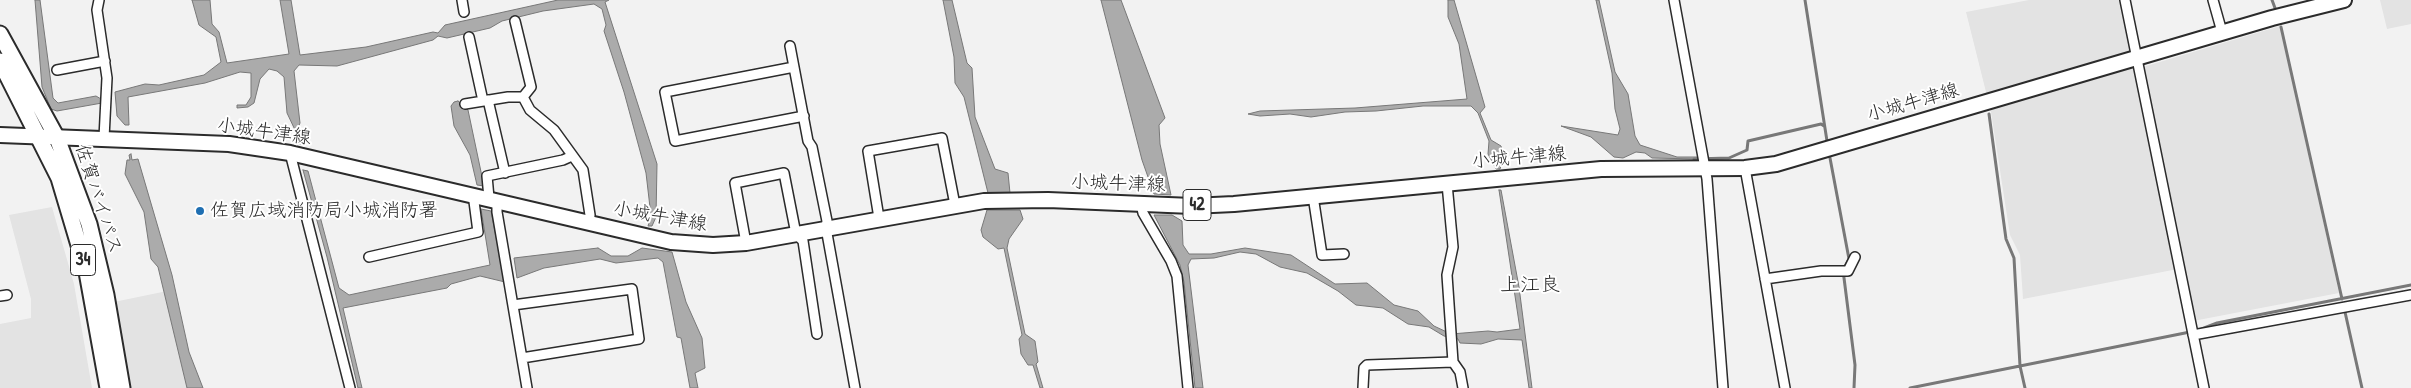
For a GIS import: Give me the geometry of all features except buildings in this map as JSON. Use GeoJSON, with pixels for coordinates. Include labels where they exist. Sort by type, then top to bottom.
{"type":"FeatureCollection","features":[{"type":"Feature","properties":{"kind":"highway","name":"佐賀バイパス"},"geometry":{"type":"LineString","coordinates":[[0,34],[57,138],[89,224],[106,295],[122,388]]}},
{"type":"Feature","properties":{"kind":"highway","name":"佐賀バイパス"},"geometry":{"type":"LineString","coordinates":[[0,62],[40,138],[58,178],[82,253],[108,388]]}},
{"type":"Feature","properties":{"kind":"main road","name":"小城牛津線"},"geometry":{"type":"LineString","coordinates":[[0,135],[229,144],[290,153],[473,194],[671,242],[713,245],[746,243],[955,205],[1011,200],[1209,205],[1704,161],[1745,168],[1776,164],[2222,32],[2338,1]]}},
{"type":"Feature","properties":{"kind":"street"},"geometry":{"type":"LineString","coordinates":[[99,0],[97,10],[107,78],[104,138]]}},
{"type":"Feature","properties":{"kind":"street"},"geometry":{"type":"LineString","coordinates":[[462,0],[464,12]]}},
{"type":"Feature","properties":{"kind":"street"},"geometry":{"type":"LineString","coordinates":[[1674,0],[1704,161],[1723,388]]}},
{"type":"Feature","properties":{"kind":"street"},"geometry":{"type":"LineString","coordinates":[[2125,0],[2141,70],[2204,388]]}},
{"type":"Feature","properties":{"kind":"street"},"geometry":{"type":"LineString","coordinates":[[2213,0],[2222,32]]}},
{"type":"Feature","properties":{"kind":"street"},"geometry":{"type":"LineString","coordinates":[[464,104],[523,97],[531,87],[515,21]]}},
{"type":"Feature","properties":{"kind":"street"},"geometry":{"type":"LineString","coordinates":[[469,37],[505,172]]}},
{"type":"Feature","properties":{"kind":"street"},"geometry":{"type":"LineString","coordinates":[[790,46],[827,221],[826,228],[855,388]]}},
{"type":"Feature","properties":{"kind":"street"},"geometry":{"type":"LineString","coordinates":[[56,70],[105,61]]}},
{"type":"Feature","properties":{"kind":"street"},"geometry":{"type":"LineString","coordinates":[[794,67],[665,92],[675,141],[804,116]]}},
{"type":"Feature","properties":{"kind":"street"},"geometry":{"type":"LineString","coordinates":[[523,97],[530,110],[554,130],[583,170],[589,222]]}},
{"type":"Feature","properties":{"kind":"street"},"geometry":{"type":"LineString","coordinates":[[879,218],[868,150],[942,138],[955,205]]}},
{"type":"Feature","properties":{"kind":"street"},"geometry":{"type":"LineString","coordinates":[[290,153],[350,388]]}},
{"type":"Feature","properties":{"kind":"street"},"geometry":{"type":"LineString","coordinates":[[527,388],[496,212],[487,176],[563,160],[572,156]]}},
{"type":"Feature","properties":{"kind":"street"},"geometry":{"type":"LineString","coordinates":[[1745,168],[1785,388]]}},
{"type":"Feature","properties":{"kind":"street"},"geometry":{"type":"LineString","coordinates":[[746,243],[734,183],[784,173],[796,234],[802,241],[817,334]]}},
{"type":"Feature","properties":{"kind":"street"},"geometry":{"type":"LineString","coordinates":[[1447,184],[1453,247],[1447,275],[1453,362],[1460,372],[1463,388]]}},
{"type":"Feature","properties":{"kind":"street"},"geometry":{"type":"LineString","coordinates":[[370,257],[478,232],[473,194]]}},
{"type":"Feature","properties":{"kind":"street"},"geometry":{"type":"LineString","coordinates":[[1313,196],[1322,255],[1344,254]]}},
{"type":"Feature","properties":{"kind":"street"},"geometry":{"type":"LineString","coordinates":[[1141,204],[1143,213],[1171,261],[1176,276],[1188,388]]}},
{"type":"Feature","properties":{"kind":"street"},"geometry":{"type":"LineString","coordinates":[[1765,279],[1843,271],[1855,258]]}},
{"type":"Feature","properties":{"kind":"street"},"geometry":{"type":"LineString","coordinates":[[513,306],[632,289],[639,339],[522,358]]}},
{"type":"Feature","properties":{"kind":"street"},"geometry":{"type":"LineString","coordinates":[[2192,331],[2411,295]]}},
{"type":"Feature","properties":{"kind":"street"},"geometry":{"type":"LineString","coordinates":[[1363,388],[1364,368],[1367,365],[1453,362]]}},
{"type":"Feature","properties":{"kind":"shaded area"},"geometry":{"type":"Polygon","coordinates":[[[35,0],[40,0],[53,98],[58,103],[96,96],[101,99],[102,103],[57,111],[51,109],[42,87],[35,0]]]}},
{"type":"Feature","properties":{"kind":"shaded area"},"geometry":{"type":"Polygon","coordinates":[[[192,0],[210,0],[212,24],[219,32],[227,63],[289,54],[280,0],[291,0],[300,55],[366,47],[433,32],[438,33],[445,25],[558,0],[609,0],[605,2],[657,164],[656,217],[652,226],[648,226],[651,216],[646,173],[624,92],[604,31],[606,25],[602,9],[594,4],[543,11],[502,21],[490,28],[447,38],[438,36],[433,40],[337,66],[299,65],[294,71],[300,123],[298,128],[303,134],[304,145],[293,142],[296,132],[287,113],[284,77],[277,71],[269,69],[260,79],[254,103],[248,107],[237,108],[237,105],[246,105],[251,97],[251,73],[240,72],[205,83],[128,97],[129,125],[125,125],[117,116],[115,92],[145,84],[159,85],[204,75],[221,62],[216,37],[199,25],[192,0]]]}},
{"type":"Feature","properties":{"kind":"shaded area"},"geometry":{"type":"Polygon","coordinates":[[[943,0],[952,0],[967,63],[972,68],[975,117],[995,169],[1008,173],[1010,193],[988,193],[964,97],[955,83],[954,57],[943,0]]]}},
{"type":"Feature","properties":{"kind":"shaded area"},"geometry":{"type":"Polygon","coordinates":[[[1101,0],[1121,0],[1165,118],[1159,125],[1160,144],[1171,195],[1154,194],[1142,160],[1101,0]]]}},
{"type":"Feature","properties":{"kind":"shaded area"},"geometry":{"type":"Polygon","coordinates":[[[1448,0],[1454,0],[1485,107],[1480,113],[1491,140],[1501,146],[1504,157],[1500,169],[1496,169],[1488,154],[1489,141],[1478,113],[1471,106],[1423,106],[1345,112],[1311,117],[1290,114],[1260,116],[1248,114],[1260,111],[1355,108],[1467,99],[1459,44],[1448,17],[1448,0]]]}},
{"type":"Feature","properties":{"kind":"shaded area"},"geometry":{"type":"Polygon","coordinates":[[[1596,0],[1599,0],[1615,72],[1628,94],[1635,136],[1640,145],[1677,157],[1697,157],[1697,159],[1652,158],[1645,153],[1636,152],[1623,158],[1614,157],[1591,137],[1561,126],[1618,135],[1620,129],[1615,109],[1612,73],[1596,0]]]}},
{"type":"Feature","properties":{"kind":"shaded area"},"geometry":{"type":"Polygon","coordinates":[[[2029,0],[2129,0],[2143,67],[2280,26],[2339,293],[2193,321],[2183,268],[2023,299],[2020,255],[2010,235],[1991,112],[1966,12],[2029,0]]]}},
{"type":"Feature","properties":{"kind":"shaded area"},"geometry":{"type":"Polygon","coordinates":[[[2380,0],[2411,0],[2411,24],[2387,29],[2380,0]]]}},
{"type":"Feature","properties":{"kind":"shaded area"},"geometry":{"type":"Polygon","coordinates":[[[458,101],[468,110],[484,186],[477,185],[470,155],[454,126],[451,106],[454,102],[458,101]]]}},
{"type":"Feature","properties":{"kind":"shaded area"},"geometry":{"type":"Polygon","coordinates":[[[131,154],[132,160],[138,159],[172,275],[189,352],[203,388],[187,388],[158,267],[151,259],[144,212],[125,174],[127,160],[130,160],[129,155],[131,154]]]}},
{"type":"Feature","properties":{"kind":"shaded area"},"geometry":{"type":"Polygon","coordinates":[[[303,170],[308,171],[339,288],[349,295],[490,265],[481,209],[491,211],[505,282],[480,276],[451,284],[447,288],[343,308],[362,388],[358,388],[327,257],[303,170]]]}},
{"type":"Feature","properties":{"kind":"shaded area"},"geometry":{"type":"Polygon","coordinates":[[[1499,190],[1501,190],[1519,287],[1532,388],[1529,388],[1522,340],[1498,339],[1481,344],[1460,343],[1458,339],[1444,336],[1429,327],[1408,324],[1383,308],[1356,305],[1338,291],[1307,273],[1280,267],[1256,254],[1240,252],[1214,258],[1191,259],[1188,265],[1203,388],[1195,388],[1184,282],[1180,265],[1154,215],[1172,215],[1182,221],[1183,245],[1189,254],[1211,254],[1245,248],[1291,255],[1335,284],[1367,283],[1394,305],[1418,311],[1434,326],[1451,334],[1497,332],[1520,329],[1499,190]]]}},
{"type":"Feature","properties":{"kind":"shaded area"},"geometry":{"type":"Polygon","coordinates":[[[52,207],[74,284],[92,388],[0,388],[0,324],[31,318],[31,299],[9,215],[52,207]]]}},
{"type":"Feature","properties":{"kind":"shaded area"},"geometry":{"type":"Polygon","coordinates":[[[987,210],[1020,210],[1023,219],[1009,239],[1007,248],[1025,334],[1035,341],[1038,362],[1036,364],[1043,388],[1040,388],[1033,365],[1028,365],[1021,354],[1019,339],[1022,335],[1004,248],[998,249],[983,237],[981,230],[987,210]]]}},
{"type":"Feature","properties":{"kind":"shaded area"},"geometry":{"type":"Polygon","coordinates":[[[598,248],[611,256],[628,256],[642,248],[672,252],[686,302],[702,338],[705,368],[695,373],[698,388],[690,388],[681,338],[677,337],[663,262],[658,258],[616,263],[600,259],[544,268],[517,278],[514,258],[598,248]]]}},
{"type":"Feature","properties":{"kind":"shaded area"},"geometry":{"type":"Polygon","coordinates":[[[167,291],[195,388],[130,388],[114,302],[167,291]]]}},
{"type":"Feature","properties":{"kind":"waterway"},"geometry":{"type":"LineString","coordinates":[[1805,0],[1827,141]]}},
{"type":"Feature","properties":{"kind":"waterway"},"geometry":{"type":"LineString","coordinates":[[2272,0],[2275,8]]}},
{"type":"Feature","properties":{"kind":"waterway"},"geometry":{"type":"LineString","coordinates":[[2281,27],[2342,299]]}},
{"type":"Feature","properties":{"kind":"waterway"},"geometry":{"type":"LineString","coordinates":[[1989,114],[2006,239],[2014,258],[2020,366],[2025,388]]}},
{"type":"Feature","properties":{"kind":"waterway"},"geometry":{"type":"LineString","coordinates":[[1694,159],[1729,158],[1747,150],[1748,141],[1821,124],[1824,126]]}},
{"type":"Feature","properties":{"kind":"waterway"},"geometry":{"type":"LineString","coordinates":[[1830,158],[1849,259],[1843,270],[1855,365],[1854,388]]}},
{"type":"Feature","properties":{"kind":"waterway"},"geometry":{"type":"LineString","coordinates":[[2199,330],[2217,323],[2411,285]]}},
{"type":"Feature","properties":{"kind":"waterway"},"geometry":{"type":"LineString","coordinates":[[2345,312],[2362,388]]}},
{"type":"Feature","properties":{"kind":"waterway"},"geometry":{"type":"LineString","coordinates":[[1910,388],[2190,332]]}},
{"type":"Feature","properties":{"kind":"place","name":"佐賀広域消防局小城消防署"},"geometry":{"type":"Point","coordinates":[200,211]}},
{"type":"Feature","properties":{"kind":"district","name":"上江良"},"geometry":{"type":"Point","coordinates":[1530,286]}}]}
